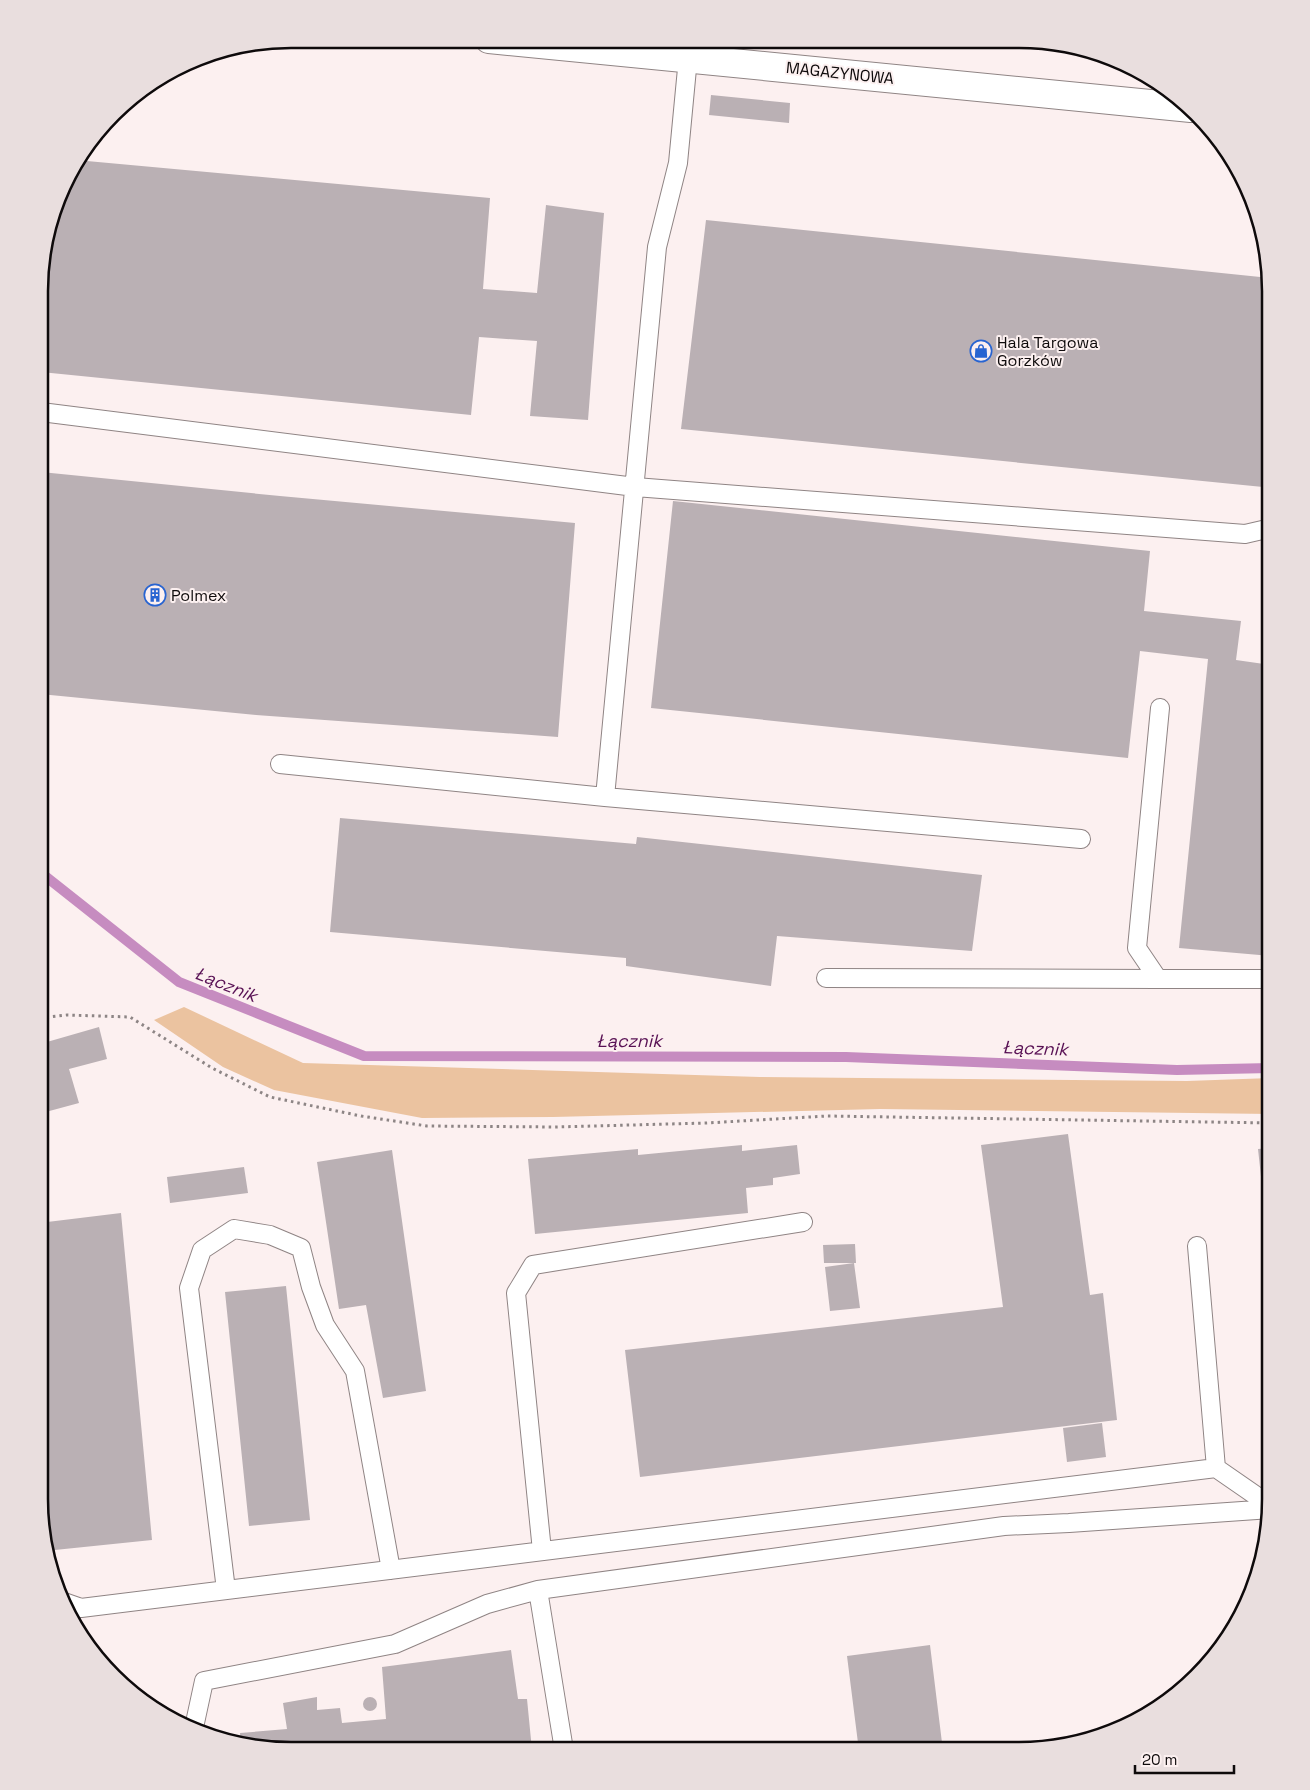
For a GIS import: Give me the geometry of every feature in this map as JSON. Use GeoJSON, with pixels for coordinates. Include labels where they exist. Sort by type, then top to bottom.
{"type":"FeatureCollection","features":[{"type":"Feature","properties":{"kind":"street","name":"MAGAZYNOWA"},"geometry":{"type":"LineString","coordinates":[[630,48],[688,58],[1178,107]]}},
{"type":"Feature","properties":{"kind":"lane"},"geometry":{"type":"LineString","coordinates":[[606,797],[657,247],[678,163],[688,58]]}},
{"type":"Feature","properties":{"kind":"lane"},"geometry":{"type":"LineString","coordinates":[[48,413],[635,486],[1245,534],[1262,530]]}},
{"type":"Feature","properties":{"kind":"lane"},"geometry":{"type":"LineString","coordinates":[[1158,979],[1137,948],[1160,708]]}},
{"type":"Feature","properties":{"kind":"lane"},"geometry":{"type":"LineString","coordinates":[[280,764],[606,797],[1081,839]]}},
{"type":"Feature","properties":{"kind":"lane"},"geometry":{"type":"LineString","coordinates":[[826,978],[1262,979]]}},
{"type":"Feature","properties":{"kind":"lane"},"geometry":{"type":"LineString","coordinates":[[542,1551],[516,1293],[533,1265],[803,1222]]}},
{"type":"Feature","properties":{"kind":"lane"},"geometry":{"type":"LineString","coordinates":[[226,1590],[189,1288],[202,1250],[234,1229],[270,1235],[301,1248],[311,1287],[325,1325],[355,1371],[391,1570]]}},
{"type":"Feature","properties":{"kind":"lane"},"geometry":{"type":"LineString","coordinates":[[1197,1246],[1216,1468]]}},
{"type":"Feature","properties":{"kind":"lane"},"geometry":{"type":"LineString","coordinates":[[72,1605],[81,1608],[1216,1468],[1262,1501]]}},
{"type":"Feature","properties":{"kind":"lane"},"geometry":{"type":"LineString","coordinates":[[195,1723],[204,1681],[395,1644],[487,1604],[538,1590],[1004,1526],[1069,1523],[1262,1508]]}},
{"type":"Feature","properties":{"kind":"lane"},"geometry":{"type":"LineString","coordinates":[[538,1590],[563,1742]]}},
{"type":"Feature","properties":{"kind":"path"},"geometry":{"type":"LineString","coordinates":[[48,1017],[67,1015],[130,1016],[212,1068],[270,1097],[361,1116],[427,1126],[555,1127],[707,1123],[827,1116],[1262,1123]]}},
{"type":"Feature","properties":{"kind":"shaded area"},"geometry":{"type":"Polygon","coordinates":[[[184,1007],[303,1063],[760,1077],[1187,1081],[1262,1078],[1262,1114],[880,1109],[553,1117],[422,1118],[274,1090],[223,1067],[154,1020],[184,1007]]]}},
{"type":"Feature","properties":{"kind":"building"},"geometry":{"type":"Polygon","coordinates":[[[711,95],[790,103],[789,123],[709,115],[711,95]]]}},
{"type":"Feature","properties":{"kind":"building"},"geometry":{"type":"Polygon","coordinates":[[[85,161],[490,198],[483,289],[537,293],[546,205],[604,213],[588,420],[530,416],[537,341],[479,337],[471,415],[48,373],[48,275],[52,243],[60,212],[85,161]]]}},
{"type":"Feature","properties":{"kind":"building","name":"Hala Targowa Gorzków"},"geometry":{"type":"Polygon","coordinates":[[[706,220],[1262,277],[1262,487],[681,429],[706,220]]]}},
{"type":"Feature","properties":{"kind":"building"},"geometry":{"type":"Polygon","coordinates":[[[48,473],[575,523],[558,737],[256,715],[48,695],[48,473]]]}},
{"type":"Feature","properties":{"kind":"building"},"geometry":{"type":"Polygon","coordinates":[[[673,501],[1150,551],[1144,611],[1241,621],[1236,660],[1262,664],[1262,955],[1179,948],[1208,659],[1140,651],[1128,758],[651,708],[673,501]]]}},
{"type":"Feature","properties":{"kind":"building"},"geometry":{"type":"Polygon","coordinates":[[[340,818],[636,844],[637,837],[982,875],[972,951],[777,936],[771,986],[626,966],[626,958],[330,932],[340,818]]]}},
{"type":"Feature","properties":{"kind":"building"},"geometry":{"type":"Polygon","coordinates":[[[99,1027],[107,1059],[69,1069],[79,1103],[48,1111],[48,1042],[99,1027]]]}},
{"type":"Feature","properties":{"kind":"building"},"geometry":{"type":"Polygon","coordinates":[[[1068,1134],[1090,1295],[1103,1293],[1117,1420],[640,1477],[625,1350],[1003,1307],[981,1145],[1068,1134]]]}},
{"type":"Feature","properties":{"kind":"building"},"geometry":{"type":"Polygon","coordinates":[[[742,1145],[742,1151],[797,1145],[800,1174],[773,1178],[773,1185],[746,1188],[748,1213],[535,1234],[528,1159],[638,1149],[638,1155],[742,1145]]]}},
{"type":"Feature","properties":{"kind":"building"},"geometry":{"type":"Polygon","coordinates":[[[1258,1149],[1262,1149],[1262,1186],[1258,1149]]]}},
{"type":"Feature","properties":{"kind":"building"},"geometry":{"type":"Polygon","coordinates":[[[392,1150],[426,1391],[383,1398],[366,1305],[339,1309],[317,1162],[392,1150]]]}},
{"type":"Feature","properties":{"kind":"building"},"geometry":{"type":"Polygon","coordinates":[[[244,1167],[248,1193],[170,1203],[167,1177],[244,1167]]]}},
{"type":"Feature","properties":{"kind":"building"},"geometry":{"type":"Polygon","coordinates":[[[121,1213],[152,1540],[53,1550],[48,1515],[48,1222],[121,1213]]]}},
{"type":"Feature","properties":{"kind":"building"},"geometry":{"type":"Polygon","coordinates":[[[855,1244],[856,1263],[824,1263],[823,1245],[855,1244]]]}},
{"type":"Feature","properties":{"kind":"building"},"geometry":{"type":"Polygon","coordinates":[[[854,1263],[860,1308],[830,1311],[825,1267],[854,1263]]]}},
{"type":"Feature","properties":{"kind":"building"},"geometry":{"type":"Polygon","coordinates":[[[286,1286],[310,1520],[249,1526],[225,1292],[286,1286]]]}},
{"type":"Feature","properties":{"kind":"building"},"geometry":{"type":"Polygon","coordinates":[[[1102,1423],[1106,1457],[1067,1462],[1063,1428],[1102,1423]]]}},
{"type":"Feature","properties":{"kind":"building"},"geometry":{"type":"Polygon","coordinates":[[[930,1645],[942,1742],[858,1742],[847,1656],[930,1645]]]}},
{"type":"Feature","properties":{"kind":"building"},"geometry":{"type":"Polygon","coordinates":[[[511,1650],[518,1699],[527,1699],[531,1742],[275,1742],[240,1737],[240,1733],[287,1729],[283,1703],[317,1697],[317,1710],[340,1708],[342,1723],[386,1719],[382,1667],[511,1650]]]}},
{"type":"Feature","properties":{"kind":"building"},"geometry":{"type":"Polygon","coordinates":[[[370,1697],[375,1699],[377,1704],[375,1709],[370,1711],[365,1709],[363,1704],[365,1699],[370,1697]]]}},
{"type":"Feature","properties":{"kind":"waterway","name":"Łącznik"},"geometry":{"type":"LineString","coordinates":[[48,878],[179,982],[364,1056],[846,1057],[1177,1070],[1262,1068]]}},
{"type":"Feature","properties":{"kind":"place","name":"Hala Targowa Gorzków"},"geometry":{"type":"Point","coordinates":[981,351]}},
{"type":"Feature","properties":{"kind":"place","name":"Polmex"},"geometry":{"type":"Point","coordinates":[155,595]}}]}
